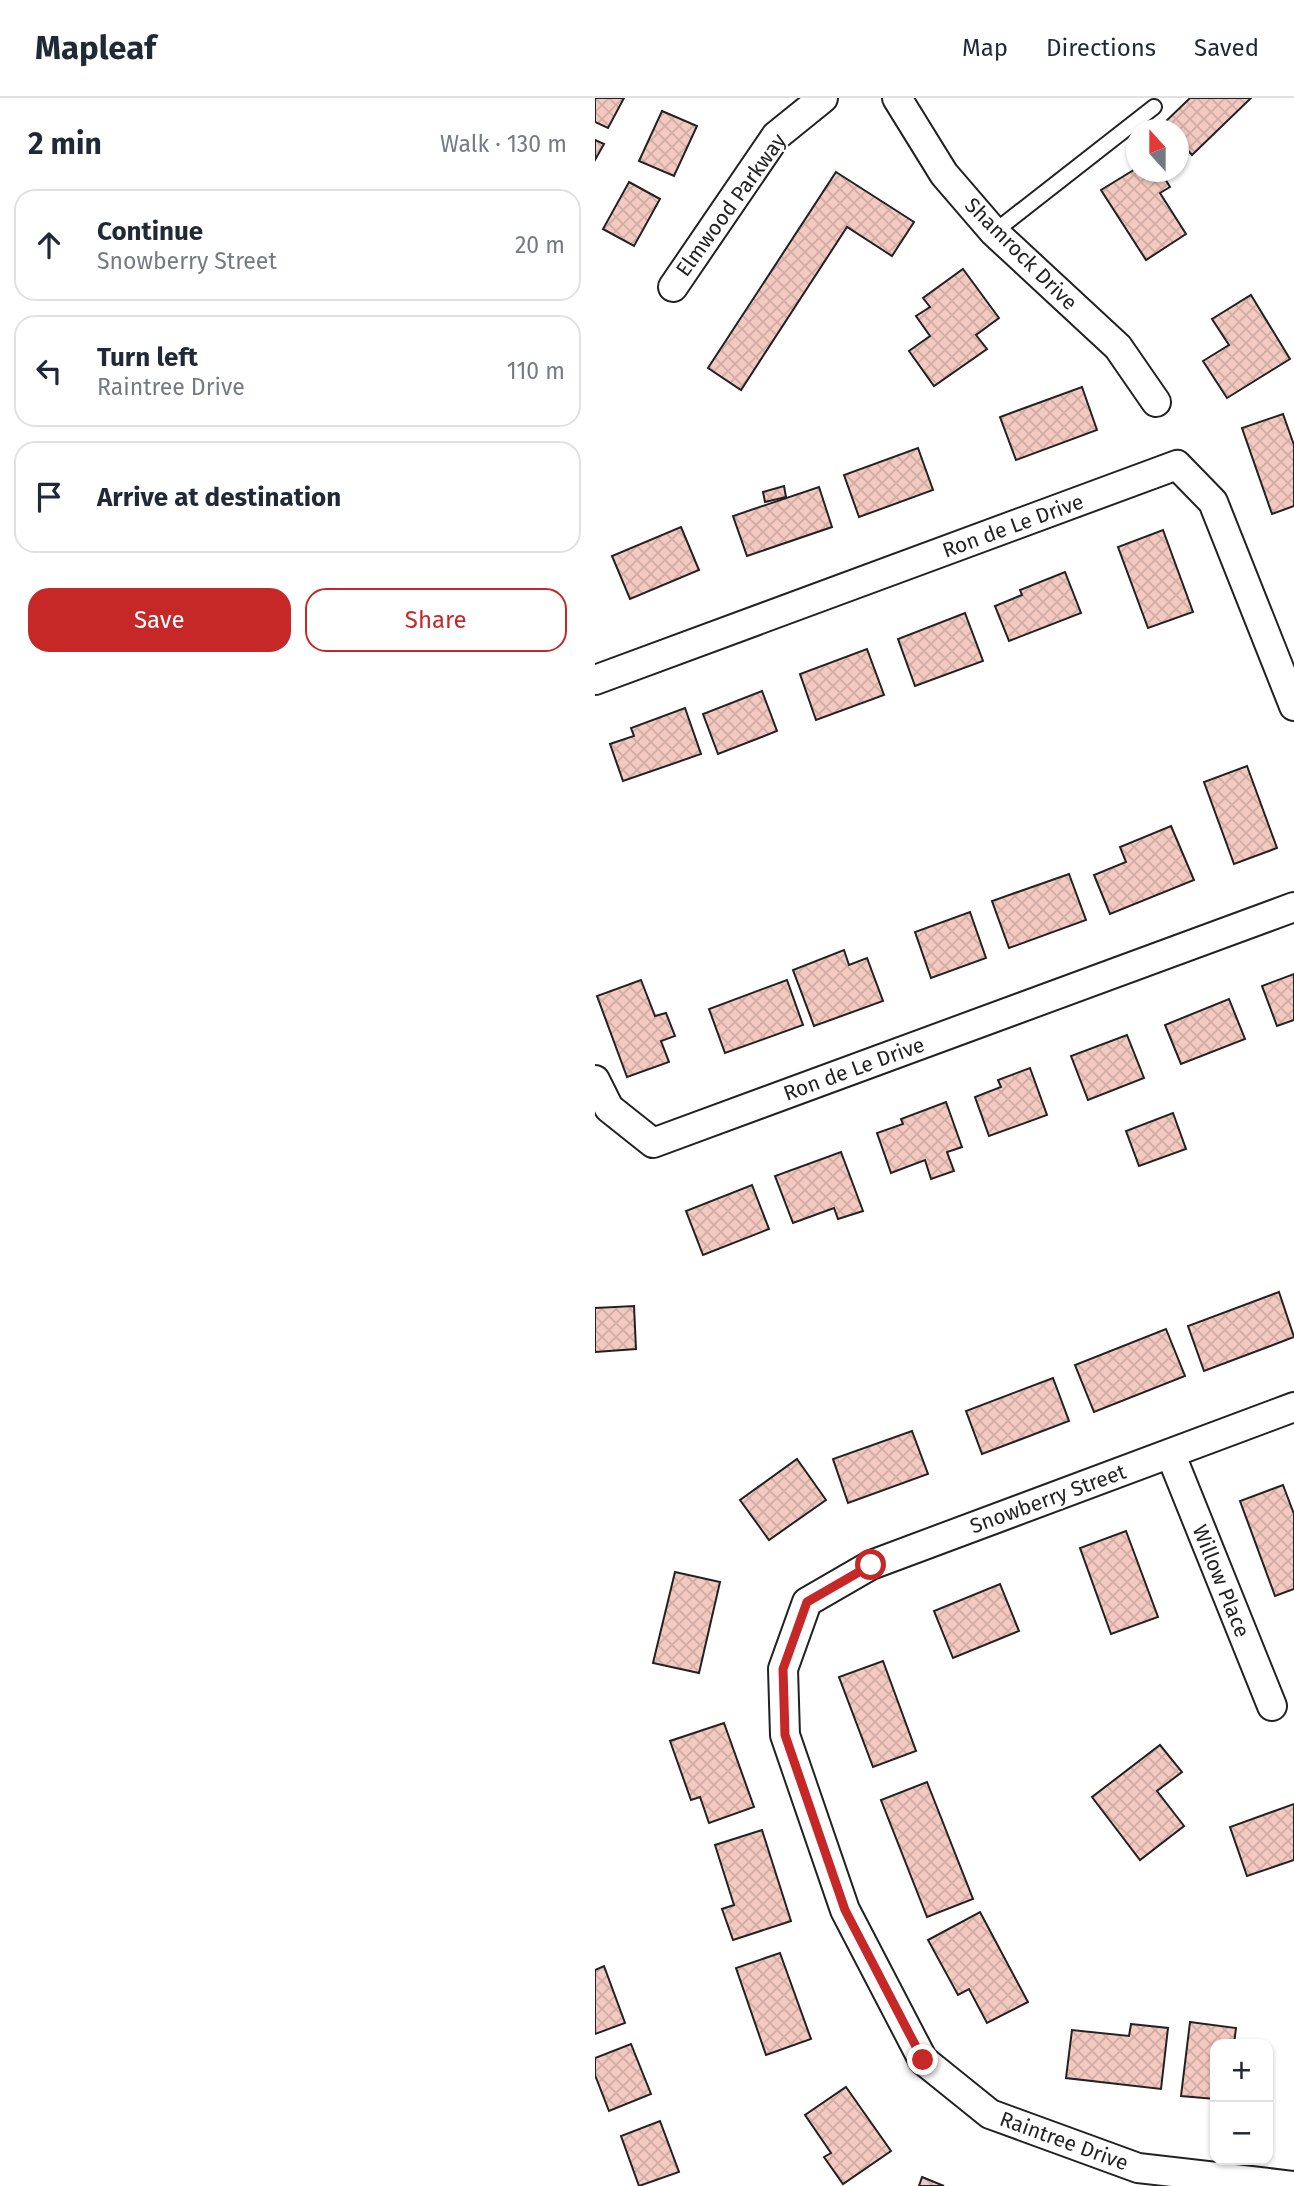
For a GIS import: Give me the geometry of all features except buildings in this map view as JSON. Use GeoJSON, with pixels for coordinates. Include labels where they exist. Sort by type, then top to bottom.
{"type":"FeatureCollection","features":[{"type":"Feature","properties":{"kind":"street","name":"Elmwood Parkway"},"geometry":{"type":"LineString","coordinates":[[673,287],[776,136],[823,98]]}},
{"type":"Feature","properties":{"kind":"street","name":"Shamrock Drive"},"geometry":{"type":"LineString","coordinates":[[897,98],[944,174],[994,232],[1118,347],[1156,402]]}},
{"type":"Feature","properties":{"kind":"street","name":"Ron de Le Drive"},"geometry":{"type":"LineString","coordinates":[[595,680],[1177,466],[1213,502],[1294,706]]}},
{"type":"Feature","properties":{"kind":"street","name":"Ron de Le Drive"},"geometry":{"type":"LineString","coordinates":[[595,1080],[609,1108],[653,1143],[1294,907]]}},
{"type":"Feature","properties":{"kind":"street","name":"Snowberry Street"},"geometry":{"type":"LineString","coordinates":[[807,1602],[871,1565],[1294,1407]]}},
{"type":"Feature","properties":{"kind":"street","name":"Willow Place"},"geometry":{"type":"LineString","coordinates":[[1171,1455],[1272,1706]]}},
{"type":"Feature","properties":{"kind":"street","name":"Raintree Drive"},"geometry":{"type":"LineString","coordinates":[[807,1602],[783,1669],[785,1735],[845,1910],[923,2060],[990,2114],[1138,2168],[1294,2186]]}},
{"type":"Feature","properties":{"kind":"lane"},"geometry":{"type":"LineString","coordinates":[[994,232],[1154,107]]}},
{"type":"Feature","properties":{"kind":"route"},"geometry":{"type":"LineString","coordinates":[[871,1565],[807,1602],[783,1669],[785,1735],[845,1910],[923,2060]]}}]}
